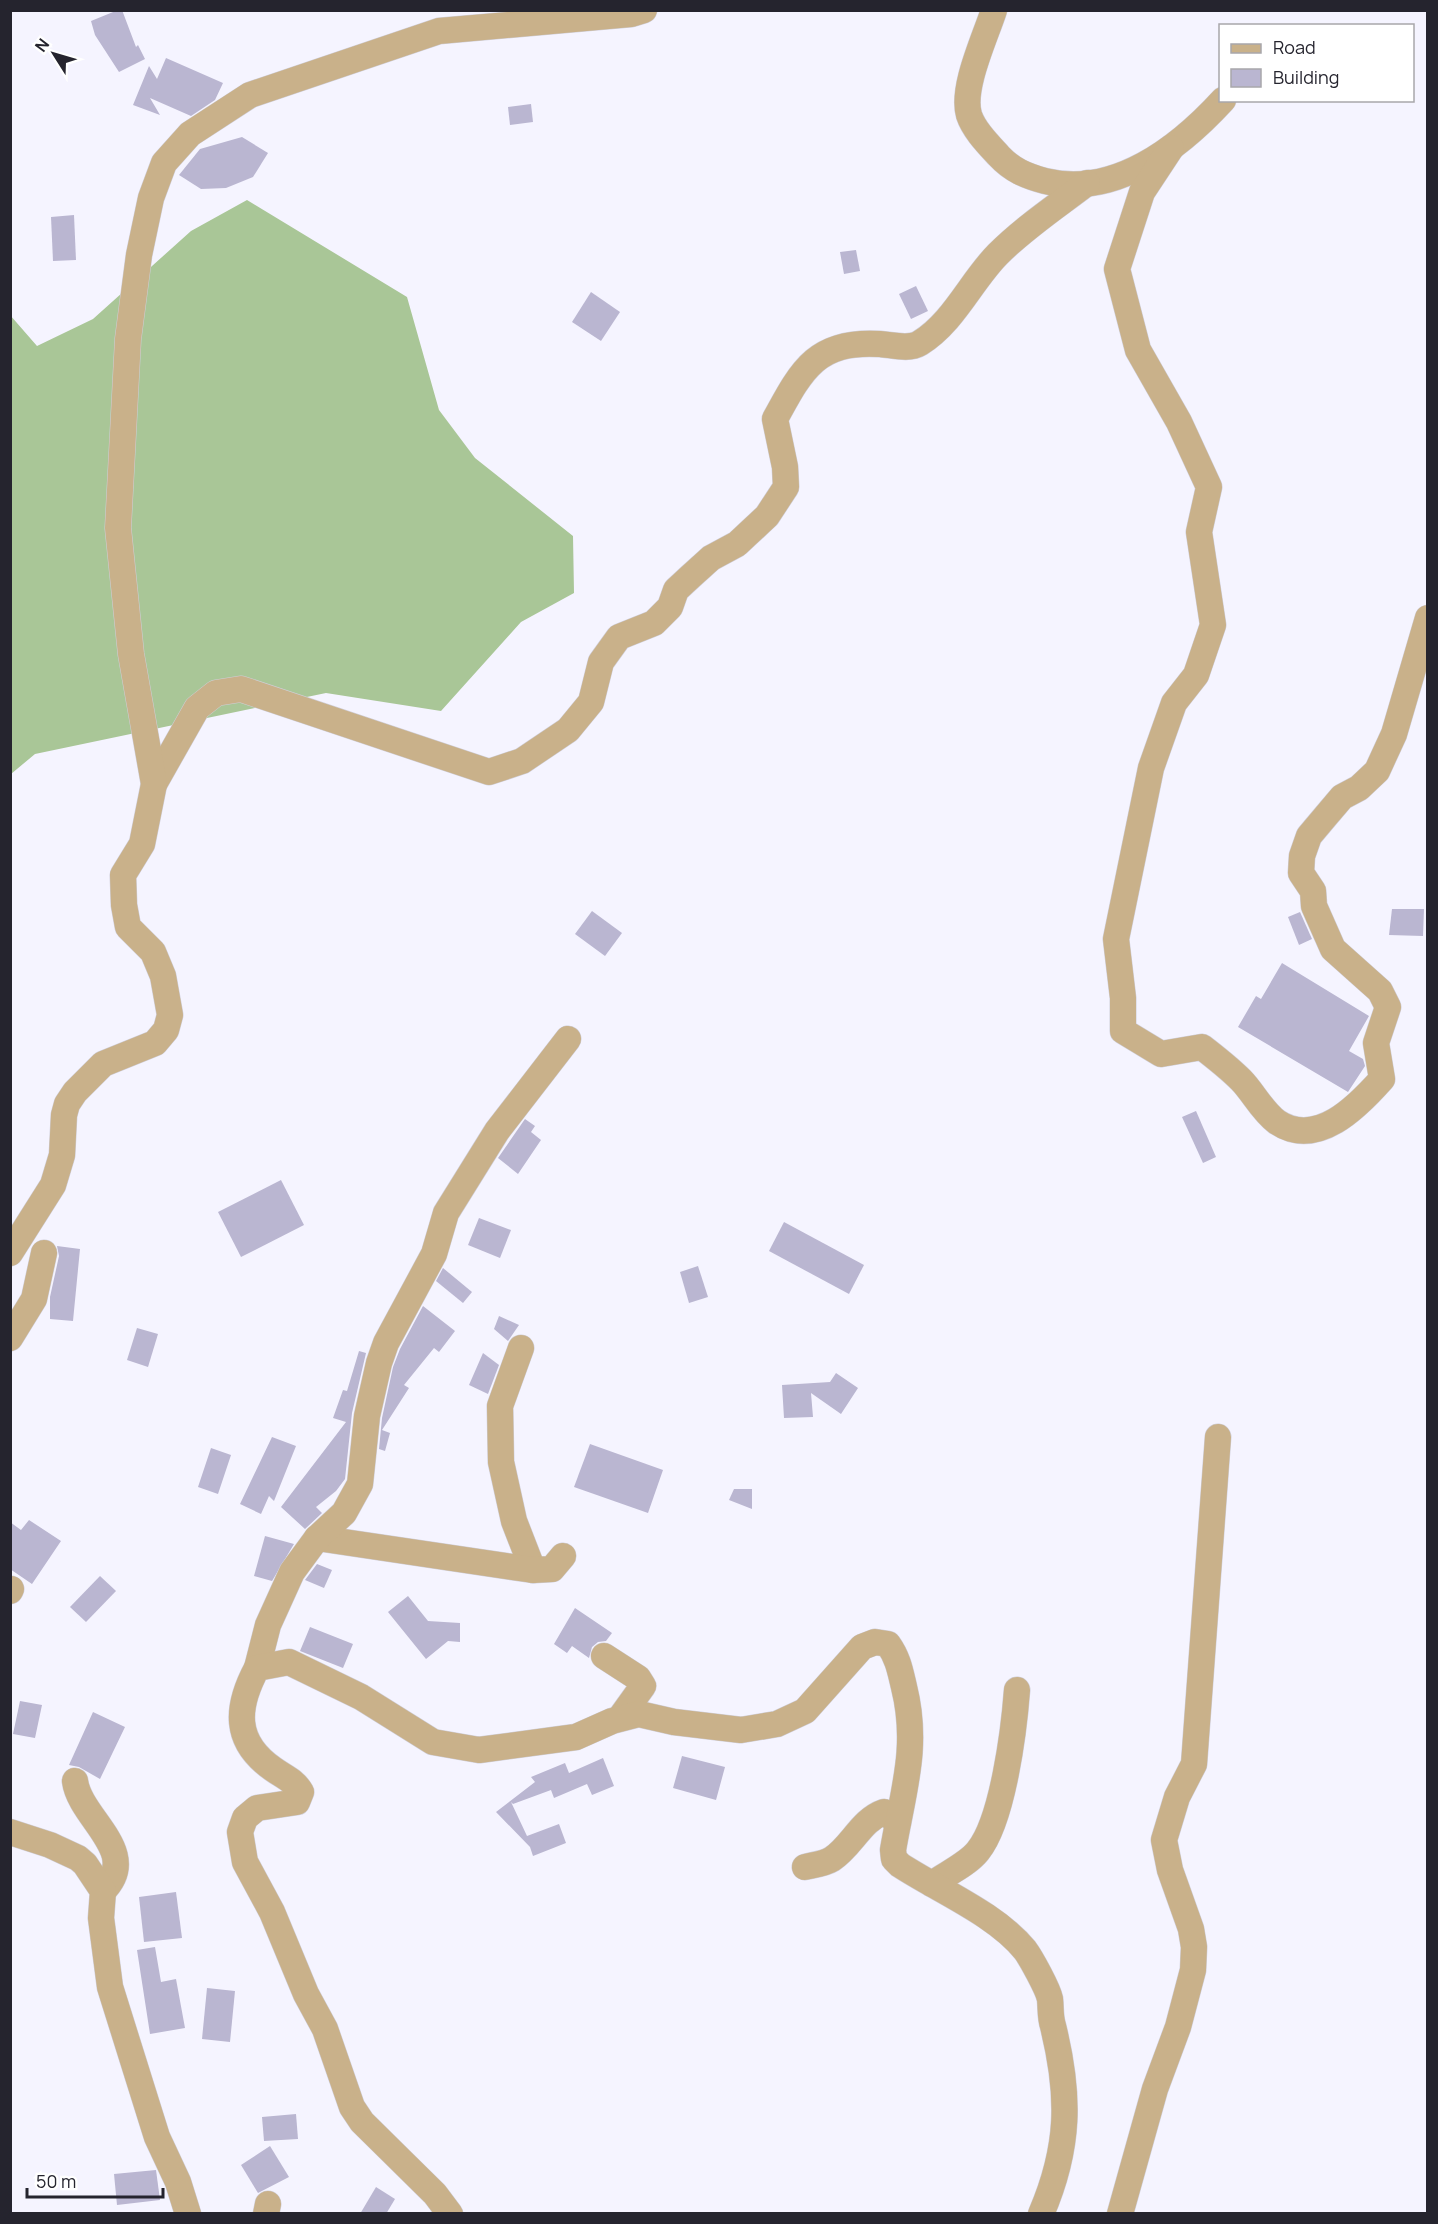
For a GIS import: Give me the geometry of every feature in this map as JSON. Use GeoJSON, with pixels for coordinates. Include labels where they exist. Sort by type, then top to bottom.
{"type":"FeatureCollection","features":[{"type":"Feature","properties":{"kind":"street"},"geometry":{"type":"LineString","coordinates":[[154,784],[131,654],[118,528],[128,339],[144,232],[151,198],[164,163],[190,134],[250,95],[439,31],[542,17],[631,14],[644,10]]}},
{"type":"Feature","properties":{"kind":"street"},"geometry":{"type":"LineString","coordinates":[[994,10],[968,89],[969,115],[982,138],[1016,171],[1056,184],[1087,183],[1119,178],[1171,148],[1221,102]]}},
{"type":"Feature","properties":{"kind":"street"},"geometry":{"type":"LineString","coordinates":[[1171,148],[1142,192],[1117,269],[1138,350],[1179,422],[1209,486],[1199,532],[1213,625],[1196,675],[1174,703],[1151,768],[1116,939],[1123,998],[1123,1030],[1161,1054],[1202,1047],[1241,1080],[1277,1122],[1290,1127],[1316,1128],[1338,1121],[1357,1107],[1382,1079],[1376,1043],[1388,1007],[1380,991],[1333,949],[1314,906],[1313,891],[1301,873],[1302,856],[1309,836],[1342,797],[1359,788],[1377,771],[1394,734],[1428,618]]}},
{"type":"Feature","properties":{"kind":"street"},"geometry":{"type":"LineString","coordinates":[[10,1253],[53,1185],[62,1155],[64,1115],[67,1104],[75,1092],[103,1064],[155,1043],[166,1030],[170,1015],[163,976],[153,952],[128,927],[124,905],[123,874],[142,844],[154,784],[197,708],[216,693],[241,689],[489,772],[522,760],[568,730],[591,702],[601,662],[620,637],[654,623],[670,607],[676,590],[711,558],[737,544],[756,529],[777,503],[786,487],[785,467],[776,419],[801,376],[818,356],[832,348],[878,344],[902,347],[919,345],[935,331],[997,255],[1033,223],[1087,183]]}},
{"type":"Feature","properties":{"kind":"street"},"geometry":{"type":"LineString","coordinates":[[450,2214],[435,2194],[362,2122],[352,2108],[325,2029],[306,1994],[272,1912],[245,1862],[240,1832],[245,1818],[257,1808],[297,1802],[301,1792],[296,1784],[262,1760],[248,1743],[240,1707],[257,1668],[280,1595],[317,1538],[344,1513],[360,1484],[368,1416],[379,1364],[386,1343],[425,1275],[446,1213],[497,1131],[568,1039]]}},
{"type":"Feature","properties":{"kind":"street"},"geometry":{"type":"LineString","coordinates":[[10,1338],[34,1299],[44,1253]]}},
{"type":"Feature","properties":{"kind":"street"},"geometry":{"type":"LineString","coordinates":[[521,1348],[500,1406],[501,1462],[514,1521],[533,1570]]}},
{"type":"Feature","properties":{"kind":"street"},"geometry":{"type":"LineString","coordinates":[[1120,2214],[1155,2088],[1178,2027],[1193,1970],[1194,1947],[1191,1929],[1170,1870],[1164,1839],[1177,1797],[1194,1764],[1218,1437]]}},
{"type":"Feature","properties":{"kind":"street"},"geometry":{"type":"LineString","coordinates":[[317,1538],[533,1570],[552,1569],[563,1557]]}},
{"type":"Feature","properties":{"kind":"street"},"geometry":{"type":"LineString","coordinates":[[257,1668],[289,1662],[361,1697],[416,1733],[447,1746],[479,1750],[576,1737],[620,1718],[639,1714],[674,1722],[741,1730],[777,1724],[805,1711],[862,1647],[875,1642],[888,1644],[897,1656],[906,1693],[912,1745],[898,1822],[894,1859],[900,1865],[985,1917],[1024,1948],[1049,1996],[1052,2023],[1060,2054],[1065,2116],[1060,2164],[1041,2214]]}},
{"type":"Feature","properties":{"kind":"street"},"geometry":{"type":"LineString","coordinates":[[604,1656],[638,1678],[642,1686],[620,1718]]}},
{"type":"Feature","properties":{"kind":"street"},"geometry":{"type":"LineString","coordinates":[[932,1884],[978,1852],[989,1829],[1010,1756],[1017,1690]]}},
{"type":"Feature","properties":{"kind":"street"},"geometry":{"type":"LineString","coordinates":[[75,1781],[78,1797],[114,1850],[114,1873],[110,1884],[103,1891]]}},
{"type":"Feature","properties":{"kind":"street"},"geometry":{"type":"LineString","coordinates":[[805,1867],[829,1861],[840,1853],[875,1815],[884,1812],[898,1822]]}},
{"type":"Feature","properties":{"kind":"street"},"geometry":{"type":"LineString","coordinates":[[10,1832],[50,1845],[78,1858],[85,1864],[103,1891],[101,1918],[110,1987],[157,2137],[178,2182],[188,2214]]}},
{"type":"Feature","properties":{"kind":"green space"},"geometry":{"type":"Polygon","coordinates":[[[247,200],[407,297],[439,410],[475,458],[573,536],[574,593],[521,622],[441,711],[326,693],[35,754],[11,774],[10,315],[37,346],[93,319],[191,231],[247,200]]]}},
{"type":"Feature","properties":{"kind":"building"},"geometry":{"type":"Polygon","coordinates":[[[122,10],[136,47],[138,45],[145,59],[119,72],[95,35],[91,21],[122,10]]]}},
{"type":"Feature","properties":{"kind":"building"},"geometry":{"type":"Polygon","coordinates":[[[166,58],[223,83],[215,100],[191,116],[150,98],[160,115],[133,105],[149,66],[157,79],[166,58]]]}},
{"type":"Feature","properties":{"kind":"building"},"geometry":{"type":"Polygon","coordinates":[[[531,104],[533,122],[510,125],[508,107],[531,104]]]}},
{"type":"Feature","properties":{"kind":"building"},"geometry":{"type":"Polygon","coordinates":[[[242,137],[268,153],[253,177],[226,188],[201,189],[179,175],[200,149],[242,137]]]}},
{"type":"Feature","properties":{"kind":"building"},"geometry":{"type":"Polygon","coordinates":[[[74,215],[76,260],[53,261],[51,217],[74,215]]]}},
{"type":"Feature","properties":{"kind":"building"},"geometry":{"type":"Polygon","coordinates":[[[856,250],[860,271],[844,274],[840,252],[856,250]]]}},
{"type":"Feature","properties":{"kind":"building"},"geometry":{"type":"Polygon","coordinates":[[[916,286],[928,311],[911,319],[899,294],[916,286]]]}},
{"type":"Feature","properties":{"kind":"building"},"geometry":{"type":"Polygon","coordinates":[[[591,292],[620,312],[601,341],[572,322],[591,292]]]}},
{"type":"Feature","properties":{"kind":"building"},"geometry":{"type":"Polygon","coordinates":[[[1392,909],[1424,909],[1423,936],[1389,935],[1392,909]]]}},
{"type":"Feature","properties":{"kind":"building"},"geometry":{"type":"Polygon","coordinates":[[[592,911],[622,933],[605,956],[575,934],[592,911]]]}},
{"type":"Feature","properties":{"kind":"building"},"geometry":{"type":"Polygon","coordinates":[[[1300,912],[1312,939],[1299,945],[1288,917],[1300,912]]]}},
{"type":"Feature","properties":{"kind":"building"},"geometry":{"type":"Polygon","coordinates":[[[1282,963],[1369,1016],[1349,1051],[1363,1059],[1365,1066],[1348,1092],[1238,1027],[1256,996],[1261,999],[1282,963]]]}},
{"type":"Feature","properties":{"kind":"building"},"geometry":{"type":"Polygon","coordinates":[[[1196,1111],[1216,1157],[1203,1163],[1182,1117],[1196,1111]]]}},
{"type":"Feature","properties":{"kind":"building"},"geometry":{"type":"Polygon","coordinates":[[[525,1119],[535,1126],[531,1132],[541,1140],[518,1174],[498,1158],[525,1119]]]}},
{"type":"Feature","properties":{"kind":"building"},"geometry":{"type":"Polygon","coordinates":[[[281,1180],[304,1225],[241,1257],[218,1212],[281,1180]]]}},
{"type":"Feature","properties":{"kind":"building"},"geometry":{"type":"Polygon","coordinates":[[[479,1218],[511,1230],[500,1258],[468,1245],[479,1218]]]}},
{"type":"Feature","properties":{"kind":"building"},"geometry":{"type":"Polygon","coordinates":[[[784,1222],[864,1265],[849,1294],[769,1251],[784,1222]]]}},
{"type":"Feature","properties":{"kind":"building"},"geometry":{"type":"Polygon","coordinates":[[[57,1246],[80,1249],[73,1321],[50,1319],[50,1297],[59,1256],[57,1246]]]}},
{"type":"Feature","properties":{"kind":"building"},"geometry":{"type":"Polygon","coordinates":[[[698,1266],[708,1297],[689,1303],[680,1272],[698,1266]]]}},
{"type":"Feature","properties":{"kind":"building"},"geometry":{"type":"Polygon","coordinates":[[[443,1268],[472,1292],[463,1303],[436,1281],[443,1268]]]}},
{"type":"Feature","properties":{"kind":"building"},"geometry":{"type":"Polygon","coordinates":[[[423,1306],[455,1331],[439,1352],[434,1348],[404,1385],[409,1388],[382,1430],[390,1433],[385,1451],[379,1449],[382,1418],[393,1367],[423,1306]]]}},
{"type":"Feature","properties":{"kind":"building"},"geometry":{"type":"Polygon","coordinates":[[[499,1316],[519,1325],[508,1341],[494,1329],[499,1316]]]}},
{"type":"Feature","properties":{"kind":"building"},"geometry":{"type":"Polygon","coordinates":[[[137,1328],[158,1334],[148,1367],[127,1360],[137,1328]]]}},
{"type":"Feature","properties":{"kind":"building"},"geometry":{"type":"Polygon","coordinates":[[[359,1351],[366,1353],[352,1413],[345,1479],[336,1491],[316,1507],[322,1513],[305,1529],[281,1507],[346,1422],[333,1418],[343,1390],[347,1391],[359,1351]]]}},
{"type":"Feature","properties":{"kind":"building"},"geometry":{"type":"Polygon","coordinates":[[[483,1353],[499,1365],[488,1394],[469,1385],[483,1353]]]}},
{"type":"Feature","properties":{"kind":"building"},"geometry":{"type":"Polygon","coordinates":[[[836,1373],[858,1388],[841,1414],[811,1393],[813,1417],[784,1418],[782,1385],[830,1382],[836,1373]]]}},
{"type":"Feature","properties":{"kind":"building"},"geometry":{"type":"Polygon","coordinates":[[[272,1437],[296,1446],[274,1501],[269,1496],[261,1514],[240,1504],[272,1437]]]}},
{"type":"Feature","properties":{"kind":"building"},"geometry":{"type":"Polygon","coordinates":[[[590,1444],[663,1470],[648,1513],[574,1487],[590,1444]]]}},
{"type":"Feature","properties":{"kind":"building"},"geometry":{"type":"Polygon","coordinates":[[[211,1448],[231,1455],[218,1494],[198,1487],[211,1448]]]}},
{"type":"Feature","properties":{"kind":"building"},"geometry":{"type":"Polygon","coordinates":[[[734,1489],[752,1489],[752,1509],[729,1500],[734,1489]]]}},
{"type":"Feature","properties":{"kind":"building"},"geometry":{"type":"Polygon","coordinates":[[[29,1520],[61,1541],[32,1584],[10,1569],[10,1522],[21,1530],[29,1520]]]}},
{"type":"Feature","properties":{"kind":"building"},"geometry":{"type":"Polygon","coordinates":[[[265,1536],[294,1544],[272,1581],[254,1576],[265,1536]]]}},
{"type":"Feature","properties":{"kind":"building"},"geometry":{"type":"Polygon","coordinates":[[[317,1564],[332,1570],[324,1588],[305,1580],[317,1564]]]}},
{"type":"Feature","properties":{"kind":"building"},"geometry":{"type":"Polygon","coordinates":[[[100,1576],[116,1591],[86,1622],[70,1607],[100,1576]]]}},
{"type":"Feature","properties":{"kind":"building"},"geometry":{"type":"Polygon","coordinates":[[[408,1596],[428,1621],[460,1623],[460,1642],[448,1641],[426,1659],[388,1612],[408,1596]]]}},
{"type":"Feature","properties":{"kind":"building"},"geometry":{"type":"Polygon","coordinates":[[[575,1608],[612,1633],[606,1641],[598,1642],[592,1647],[589,1658],[572,1646],[567,1653],[554,1644],[575,1608]]]}},
{"type":"Feature","properties":{"kind":"building"},"geometry":{"type":"Polygon","coordinates":[[[310,1627],[353,1644],[343,1668],[300,1651],[310,1627]]]}},
{"type":"Feature","properties":{"kind":"building"},"geometry":{"type":"Polygon","coordinates":[[[20,1701],[42,1705],[35,1738],[13,1734],[20,1701]]]}},
{"type":"Feature","properties":{"kind":"building"},"geometry":{"type":"Polygon","coordinates":[[[93,1712],[125,1727],[100,1779],[79,1767],[69,1765],[93,1712]]]}},
{"type":"Feature","properties":{"kind":"building"},"geometry":{"type":"Polygon","coordinates":[[[682,1756],[725,1767],[716,1800],[673,1788],[682,1756]]]}},
{"type":"Feature","properties":{"kind":"building"},"geometry":{"type":"Polygon","coordinates":[[[603,1758],[614,1786],[592,1795],[587,1784],[554,1798],[551,1790],[513,1804],[511,1802],[527,1836],[559,1824],[566,1843],[533,1856],[530,1847],[496,1812],[535,1782],[531,1777],[565,1763],[569,1773],[603,1758]]]}},
{"type":"Feature","properties":{"kind":"building"},"geometry":{"type":"Polygon","coordinates":[[[176,1892],[182,1938],[144,1942],[139,1897],[176,1892]]]}},
{"type":"Feature","properties":{"kind":"building"},"geometry":{"type":"Polygon","coordinates":[[[155,1947],[161,1982],[176,1979],[185,2028],[150,2034],[137,1950],[155,1947]]]}},
{"type":"Feature","properties":{"kind":"building"},"geometry":{"type":"Polygon","coordinates":[[[207,1988],[235,1991],[230,2042],[202,2039],[207,1988]]]}},
{"type":"Feature","properties":{"kind":"building"},"geometry":{"type":"Polygon","coordinates":[[[296,2114],[298,2139],[264,2141],[262,2117],[296,2114]]]}},
{"type":"Feature","properties":{"kind":"building"},"geometry":{"type":"Polygon","coordinates":[[[270,2146],[289,2177],[258,2193],[241,2165],[270,2146]]]}},
{"type":"Feature","properties":{"kind":"building"},"geometry":{"type":"Polygon","coordinates":[[[156,2170],[160,2200],[117,2205],[114,2174],[156,2170]]]}},
{"type":"Feature","properties":{"kind":"building"},"geometry":{"type":"Polygon","coordinates":[[[376,2187],[395,2199],[386,2214],[360,2214],[376,2187]]]}}]}
